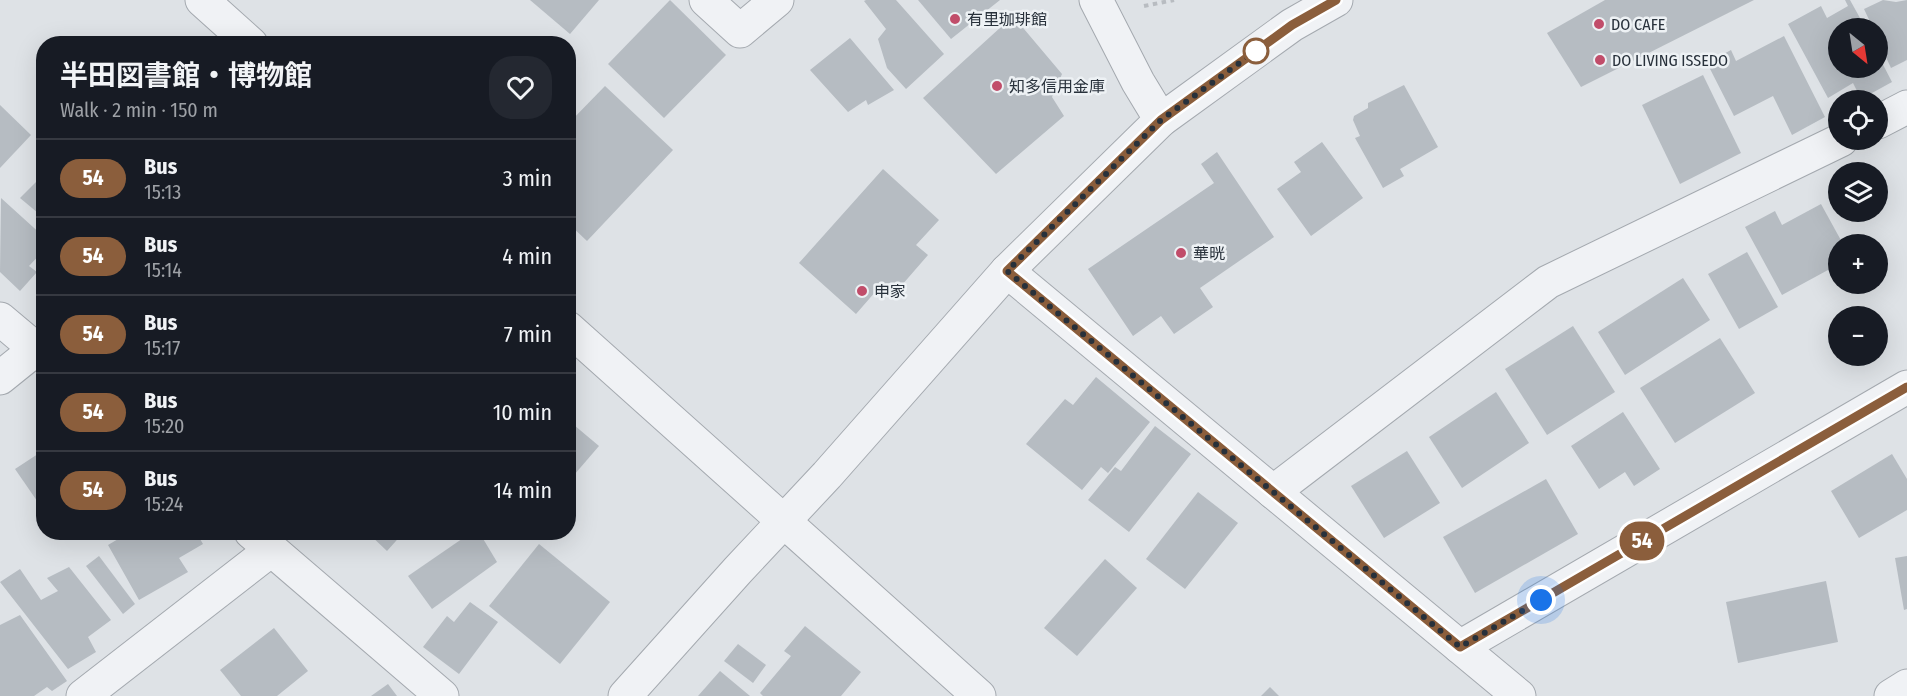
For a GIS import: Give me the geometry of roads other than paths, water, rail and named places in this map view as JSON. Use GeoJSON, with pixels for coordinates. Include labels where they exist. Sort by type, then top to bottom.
{"type":"FeatureCollection","features":[{"type":"Feature","properties":{"kind":"street"},"geometry":{"type":"LineString","coordinates":[[202,0],[242,36]]}},
{"type":"Feature","properties":{"kind":"street"},"geometry":{"type":"LineString","coordinates":[[706,0],[740,31],[777,0]]}},
{"type":"Feature","properties":{"kind":"street"},"geometry":{"type":"LineString","coordinates":[[1096,0],[1138,82],[1161,120]]}},
{"type":"Feature","properties":{"kind":"street"},"geometry":{"type":"LineString","coordinates":[[625,696],[783,520],[827,475],[1007,271],[1161,120],[1292,25],[1336,0]]}},
{"type":"Feature","properties":{"kind":"street"},"geometry":{"type":"LineString","coordinates":[[1888,117],[1907,108]]}},
{"type":"Feature","properties":{"kind":"street"},"geometry":{"type":"LineString","coordinates":[[1273,492],[1548,282],[1828,146]]}},
{"type":"Feature","properties":{"kind":"street"},"geometry":{"type":"LineString","coordinates":[[1007,271],[1519,696]]}},
{"type":"Feature","properties":{"kind":"street"},"geometry":{"type":"LineString","coordinates":[[0,319],[36,349]]}},
{"type":"Feature","properties":{"kind":"street"},"geometry":{"type":"LineString","coordinates":[[576,335],[979,696]]}},
{"type":"Feature","properties":{"kind":"street"},"geometry":{"type":"LineString","coordinates":[[0,378],[36,355]]}},
{"type":"Feature","properties":{"kind":"street"},"geometry":{"type":"LineString","coordinates":[[1460,647],[1907,387]]}},
{"type":"Feature","properties":{"kind":"street"},"geometry":{"type":"LineString","coordinates":[[83,696],[261,541],[442,696]]}},
{"type":"Feature","properties":{"kind":"street"},"geometry":{"type":"LineString","coordinates":[[1891,696],[1907,686]]}},
{"type":"Feature","properties":{"kind":"place","name":"有里珈琲館"},"geometry":{"type":"Point","coordinates":[955,19]}},
{"type":"Feature","properties":{"kind":"place","name":"DO CAFE"},"geometry":{"type":"Point","coordinates":[1599,24]}},
{"type":"Feature","properties":{"kind":"place","name":"DO LIVING ISSEDO"},"geometry":{"type":"Point","coordinates":[1600,60]}},
{"type":"Feature","properties":{"kind":"place","name":"知多信用金庫"},"geometry":{"type":"Point","coordinates":[997,86]}},
{"type":"Feature","properties":{"kind":"place","name":"華晄"},"geometry":{"type":"Point","coordinates":[1181,253]}},
{"type":"Feature","properties":{"kind":"place","name":"申家"},"geometry":{"type":"Point","coordinates":[862,291]}}]}
